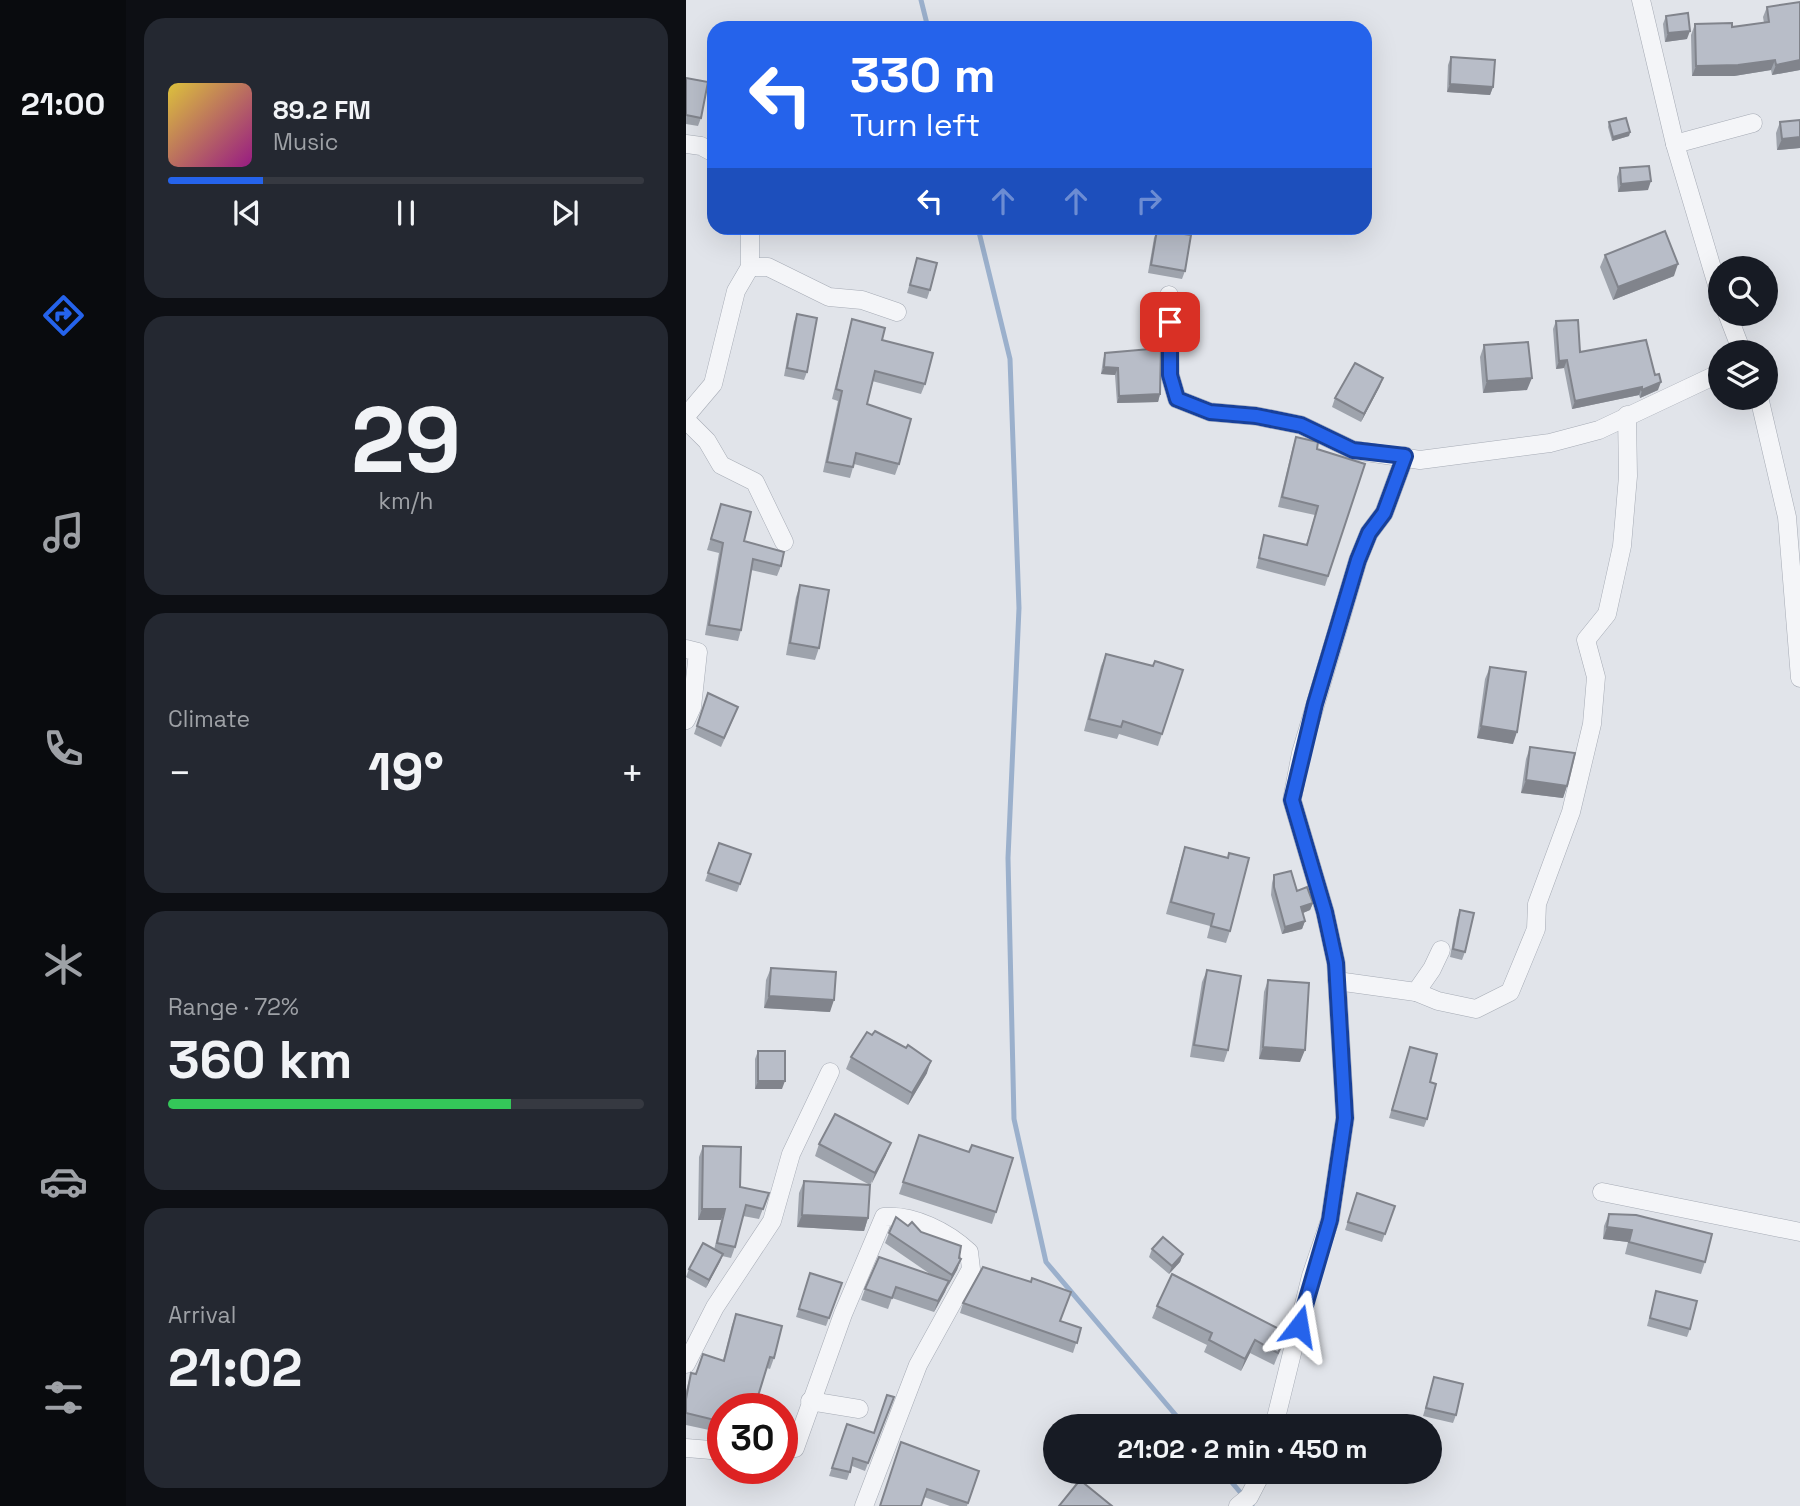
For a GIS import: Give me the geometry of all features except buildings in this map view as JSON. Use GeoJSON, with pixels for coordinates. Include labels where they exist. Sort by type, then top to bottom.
{"type":"FeatureCollection","features":[{"type":"Feature","properties":{"kind":"street"},"geometry":{"type":"LineString","coordinates":[[1642,0],[1675,144],[1708,256]]}},
{"type":"Feature","properties":{"kind":"street"},"geometry":{"type":"LineString","coordinates":[[1675,144],[1753,123]]}},
{"type":"Feature","properties":{"kind":"street"},"geometry":{"type":"LineString","coordinates":[[686,144],[707,149]]}},
{"type":"Feature","properties":{"kind":"street"},"geometry":{"type":"LineString","coordinates":[[750,235],[750,267],[736,291],[713,384],[686,418],[707,441],[721,465],[755,482],[784,542]]}},
{"type":"Feature","properties":{"kind":"street"},"geometry":{"type":"LineString","coordinates":[[750,267],[768,267],[829,297],[862,300],[897,312]]}},
{"type":"Feature","properties":{"kind":"street"},"geometry":{"type":"LineString","coordinates":[[1169,295],[1170,375],[1177,399],[1210,412],[1256,416],[1301,425],[1353,450],[1420,460],[1550,443],[1600,430],[1708,378]]}},
{"type":"Feature","properties":{"kind":"street"},"geometry":{"type":"LineString","coordinates":[[1762,410],[1787,517],[1800,678]]}},
{"type":"Feature","properties":{"kind":"street"},"geometry":{"type":"LineString","coordinates":[[1337,981],[1416,992],[1438,1001],[1476,1009],[1510,992],[1536,929],[1537,904],[1571,812],[1592,724],[1596,677],[1586,640],[1607,614],[1622,547],[1628,476],[1627,415]]}},
{"type":"Feature","properties":{"kind":"street"},"geometry":{"type":"LineString","coordinates":[[1277,1414],[1311,1276],[1330,1220],[1345,1118],[1337,981],[1325,912],[1292,800],[1305,741],[1358,560],[1369,533],[1384,513],[1405,456]]}},
{"type":"Feature","properties":{"kind":"street"},"geometry":{"type":"LineString","coordinates":[[686,649],[698,652],[692,707],[686,720]]}},
{"type":"Feature","properties":{"kind":"street"},"geometry":{"type":"LineString","coordinates":[[1416,992],[1441,950]]}},
{"type":"Feature","properties":{"kind":"street"},"geometry":{"type":"LineString","coordinates":[[686,1364],[715,1307],[772,1221],[791,1154],[830,1072]]}},
{"type":"Feature","properties":{"kind":"street"},"geometry":{"type":"LineString","coordinates":[[1601,1192],[1800,1232]]}},
{"type":"Feature","properties":{"kind":"street"},"geometry":{"type":"LineString","coordinates":[[798,1439],[870,1244],[884,1217],[893,1216],[928,1226],[956,1239],[969,1252],[971,1269],[918,1365],[864,1506]]}},
{"type":"Feature","properties":{"kind":"street"},"geometry":{"type":"LineString","coordinates":[[810,1401],[859,1409]]}},
{"type":"Feature","properties":{"kind":"street"},"geometry":{"type":"LineString","coordinates":[[686,1448],[707,1450]]}},
{"type":"Feature","properties":{"kind":"street"},"geometry":{"type":"LineString","coordinates":[[1238,1506],[1249,1497],[1256,1484]]}},
{"type":"Feature","properties":{"kind":"waterway"},"geometry":{"type":"LineString","coordinates":[[921,0],[926,21]]}},
{"type":"Feature","properties":{"kind":"waterway"},"geometry":{"type":"LineString","coordinates":[[980,235],[1010,359],[1019,608],[1008,858],[1014,1119],[1046,1262],[1175,1414]]}},
{"type":"Feature","properties":{"kind":"waterway"},"geometry":{"type":"LineString","coordinates":[[1233,1484],[1252,1506]]}},
{"type":"Feature","properties":{"kind":"route"},"geometry":{"type":"LineString","coordinates":[[1170,322],[1170,375],[1177,399],[1210,412],[1256,416],[1301,425],[1353,450],[1405,456],[1384,513],[1369,533],[1358,560],[1301,753],[1292,800],[1325,912],[1336,963],[1345,1118],[1330,1220],[1311,1276],[1299,1326]]}}]}
